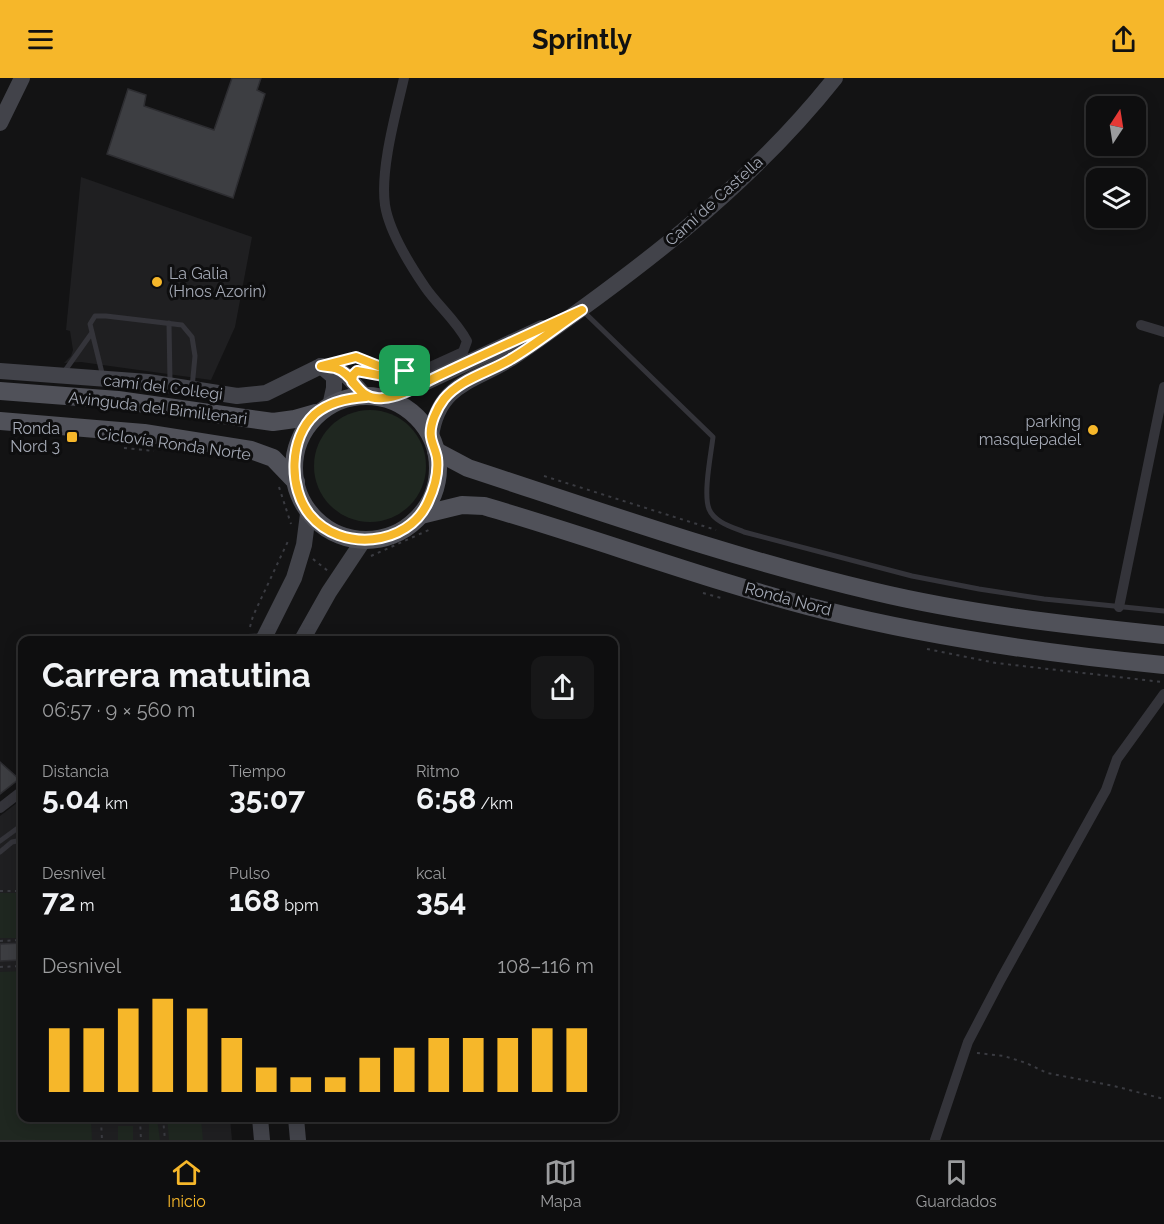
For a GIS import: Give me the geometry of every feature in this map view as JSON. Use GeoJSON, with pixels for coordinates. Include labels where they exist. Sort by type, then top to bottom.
{"type":"FeatureCollection","features":[{"type":"Feature","properties":{"kind":"main road"},"geometry":{"type":"LineString","coordinates":[[0,123],[22,78]]}},
{"type":"Feature","properties":{"kind":"main road","name":"Camí de Castella"},"geometry":{"type":"LineString","coordinates":[[433,444],[438,408],[446,397],[462,384],[511,359],[639,267],[751,170],[811,107],[834,78]]}},
{"type":"Feature","properties":{"kind":"main road","name":"Camí de Castella"},"geometry":{"type":"LineString","coordinates":[[375,397],[420,385],[582,310]]}},
{"type":"Feature","properties":{"kind":"main road"},"geometry":{"type":"LineString","coordinates":[[321,366],[336,368],[375,397]]}},
{"type":"Feature","properties":{"kind":"main road"},"geometry":{"type":"LineString","coordinates":[[321,366],[334,377],[334,388],[323,410],[304,428],[287,483],[309,514],[324,529],[353,540],[363,541],[404,530],[421,515],[434,487],[437,472],[433,444],[419,418],[398,403],[375,397],[352,398],[323,410]]}},
{"type":"Feature","properties":{"kind":"main road","name":"camí del Col·legi"},"geometry":{"type":"LineString","coordinates":[[0,371],[103,378],[237,396],[266,393],[321,366]]}},
{"type":"Feature","properties":{"kind":"main road","name":"Avinguda del Bimil·lenari"},"geometry":{"type":"LineString","coordinates":[[0,392],[118,400],[273,422],[295,419],[323,410]]}},
{"type":"Feature","properties":{"kind":"main road","name":"Avinguda del Bimil·lenari"},"geometry":{"type":"LineString","coordinates":[[0,421],[144,433],[251,450],[273,458],[287,483]]}},
{"type":"Feature","properties":{"kind":"main road","name":"Ronda Nord"},"geometry":{"type":"LineString","coordinates":[[433,444],[468,468],[697,543],[853,587],[1016,618],[1164,635]]}},
{"type":"Feature","properties":{"kind":"main road","name":"Ronda Nord"},"geometry":{"type":"LineString","coordinates":[[421,515],[462,505],[484,506],[722,581],[824,610],[983,643],[1072,656],[1164,665]]}},
{"type":"Feature","properties":{"kind":"main road"},"geometry":{"type":"LineString","coordinates":[[265,636],[294,578],[304,545],[309,514]]}},
{"type":"Feature","properties":{"kind":"main road"},"geometry":{"type":"LineString","coordinates":[[304,636],[329,592],[363,541]]}},
{"type":"Feature","properties":{"kind":"main road"},"geometry":{"type":"LineString","coordinates":[[260,1122],[262,1140]]}},
{"type":"Feature","properties":{"kind":"main road"},"geometry":{"type":"LineString","coordinates":[[296,1122],[298,1140]]}},
{"type":"Feature","properties":{"kind":"street"},"geometry":{"type":"LineString","coordinates":[[352,382],[353,375],[357,371],[384,376],[430,367],[463,352],[467,341],[459,326],[426,288],[393,232],[385,205],[385,174],[404,78]]}},
{"type":"Feature","properties":{"kind":"street"},"geometry":{"type":"LineString","coordinates":[[1140,325],[1164,332]]}},
{"type":"Feature","properties":{"kind":"street"},"geometry":{"type":"LineString","coordinates":[[321,366],[356,357],[386,369],[405,371]]}},
{"type":"Feature","properties":{"kind":"street"},"geometry":{"type":"LineString","coordinates":[[1119,607],[1164,387]]}},
{"type":"Feature","properties":{"kind":"street"},"geometry":{"type":"LineString","coordinates":[[935,1140],[965,1052],[1001,979],[1106,790],[1117,759],[1164,694]]}},
{"type":"Feature","properties":{"kind":"street"},"geometry":{"type":"LineString","coordinates":[[0,808],[18,794]]}},
{"type":"Feature","properties":{"kind":"lane"},"geometry":{"type":"LineString","coordinates":[[582,310],[713,437],[707,489],[709,510],[722,524],[744,532],[912,576],[1044,599],[1164,611]]}},
{"type":"Feature","properties":{"kind":"lane"},"geometry":{"type":"LineString","coordinates":[[103,378],[91,334],[90,324],[96,316],[169,323],[182,325],[192,337],[195,356],[192,389]]}},
{"type":"Feature","properties":{"kind":"lane"},"geometry":{"type":"LineString","coordinates":[[169,323],[170,386]]}},
{"type":"Feature","properties":{"kind":"lane"},"geometry":{"type":"LineString","coordinates":[[62,375],[91,334]]}},
{"type":"Feature","properties":{"kind":"lane"},"geometry":{"type":"LineString","coordinates":[[0,842],[18,828]]}},
{"type":"Feature","properties":{"kind":"lane"},"geometry":{"type":"LineString","coordinates":[[0,852],[12,842],[18,841]]}},
{"type":"Feature","properties":{"kind":"path","name":"Ciclovía Ronda Norte"},"geometry":{"type":"LineString","coordinates":[[116,447],[159,452]]}},
{"type":"Feature","properties":{"kind":"path"},"geometry":{"type":"LineString","coordinates":[[287,483],[292,528]]}},
{"type":"Feature","properties":{"kind":"path"},"geometry":{"type":"LineString","coordinates":[[250,627],[253,616],[292,535],[292,543]]}},
{"type":"Feature","properties":{"kind":"path"},"geometry":{"type":"LineString","coordinates":[[0,891],[18,891]]}},
{"type":"Feature","properties":{"kind":"path"},"geometry":{"type":"LineString","coordinates":[[0,941],[18,940]]}},
{"type":"Feature","properties":{"kind":"path"},"geometry":{"type":"LineString","coordinates":[[0,967],[18,966]]}},
{"type":"Feature","properties":{"kind":"path"},"geometry":{"type":"LineString","coordinates":[[965,1052],[1004,1056],[1047,1073],[1114,1086],[1164,1099]]}},
{"type":"Feature","properties":{"kind":"path"},"geometry":{"type":"LineString","coordinates":[[101,1122],[102,1140]]}},
{"type":"Feature","properties":{"kind":"path"},"geometry":{"type":"LineString","coordinates":[[140,1122],[141,1140]]}},
{"type":"Feature","properties":{"kind":"path"},"geometry":{"type":"LineString","coordinates":[[163,1122],[165,1140]]}},
{"type":"Feature","properties":{"kind":"shaded area","name":"La Galia (Hnos Azorin)"},"geometry":{"type":"Polygon","coordinates":[[[81,177],[252,237],[235,327],[211,380],[81,362],[64,363],[73,350],[70,331],[66,330],[81,177]]]}},
{"type":"Feature","properties":{"kind":"shaded area"},"geometry":{"type":"Polygon","coordinates":[[[370,410],[391,414],[410,426],[422,445],[426,466],[422,487],[410,506],[391,518],[370,522],[349,518],[330,506],[318,487],[314,466],[318,445],[330,426],[349,414],[370,410]]]}},
{"type":"Feature","properties":{"kind":"shaded area"},"geometry":{"type":"Polygon","coordinates":[[[18,802],[18,1122],[230,1122],[232,1140],[0,1140],[0,816],[18,802]]]}},
{"type":"Feature","properties":{"kind":"shaded area"},"geometry":{"type":"Polygon","coordinates":[[[0,893],[18,893],[18,938],[0,938],[0,893]]]}},
{"type":"Feature","properties":{"kind":"shaded area"},"geometry":{"type":"Polygon","coordinates":[[[18,971],[18,1122],[91,1122],[92,1140],[0,1140],[0,972],[18,971]]]}},
{"type":"Feature","properties":{"kind":"shaded area"},"geometry":{"type":"Polygon","coordinates":[[[149,1122],[158,1122],[160,1140],[149,1140],[149,1122]]]}},
{"type":"Feature","properties":{"kind":"shaded area"},"geometry":{"type":"Polygon","coordinates":[[[167,1122],[201,1122],[203,1140],[169,1140],[167,1122]]]}},
{"type":"Feature","properties":{"kind":"shaded area"},"geometry":{"type":"Polygon","coordinates":[[[118,1126],[133,1126],[133,1140],[118,1140],[118,1126]]]}},
{"type":"Feature","properties":{"kind":"building"},"geometry":{"type":"Polygon","coordinates":[[[232,78],[261,78],[257,90],[265,94],[233,198],[107,154],[128,89],[146,95],[144,106],[214,130],[232,78]]]}},
{"type":"Feature","properties":{"kind":"building"},"geometry":{"type":"Polygon","coordinates":[[[0,762],[18,780],[0,794],[0,762]]]}},
{"type":"Feature","properties":{"kind":"building"},"geometry":{"type":"Polygon","coordinates":[[[18,943],[18,960],[0,961],[0,944],[18,943]]]}},
{"type":"Feature","properties":{"kind":"place","name":"La Galia (Hnos Azorin)"},"geometry":{"type":"Point","coordinates":[157,282]}},
{"type":"Feature","properties":{"kind":"place","name":"parking masquepadel"},"geometry":{"type":"Point","coordinates":[1093,430]}},
{"type":"Feature","properties":{"kind":"place","name":"Ronda Nord 3"},"geometry":{"type":"Point","coordinates":[72,437]}},
{"type":"Feature","properties":{"kind":"route"},"geometry":{"type":"LineString","coordinates":[[405,371],[384,376],[357,371],[353,375],[352,382],[366,397],[337,402],[316,413],[304,428],[297,446],[294,464],[296,482],[309,514],[324,529],[338,536],[353,540],[371,540],[404,530],[416,520],[428,504],[434,487],[437,457],[431,436],[432,424],[438,408],[446,397],[462,384],[511,359],[582,310],[420,385],[383,398],[366,397],[358,389],[345,374],[336,368],[321,366],[356,357],[386,369],[405,371]]}}]}
